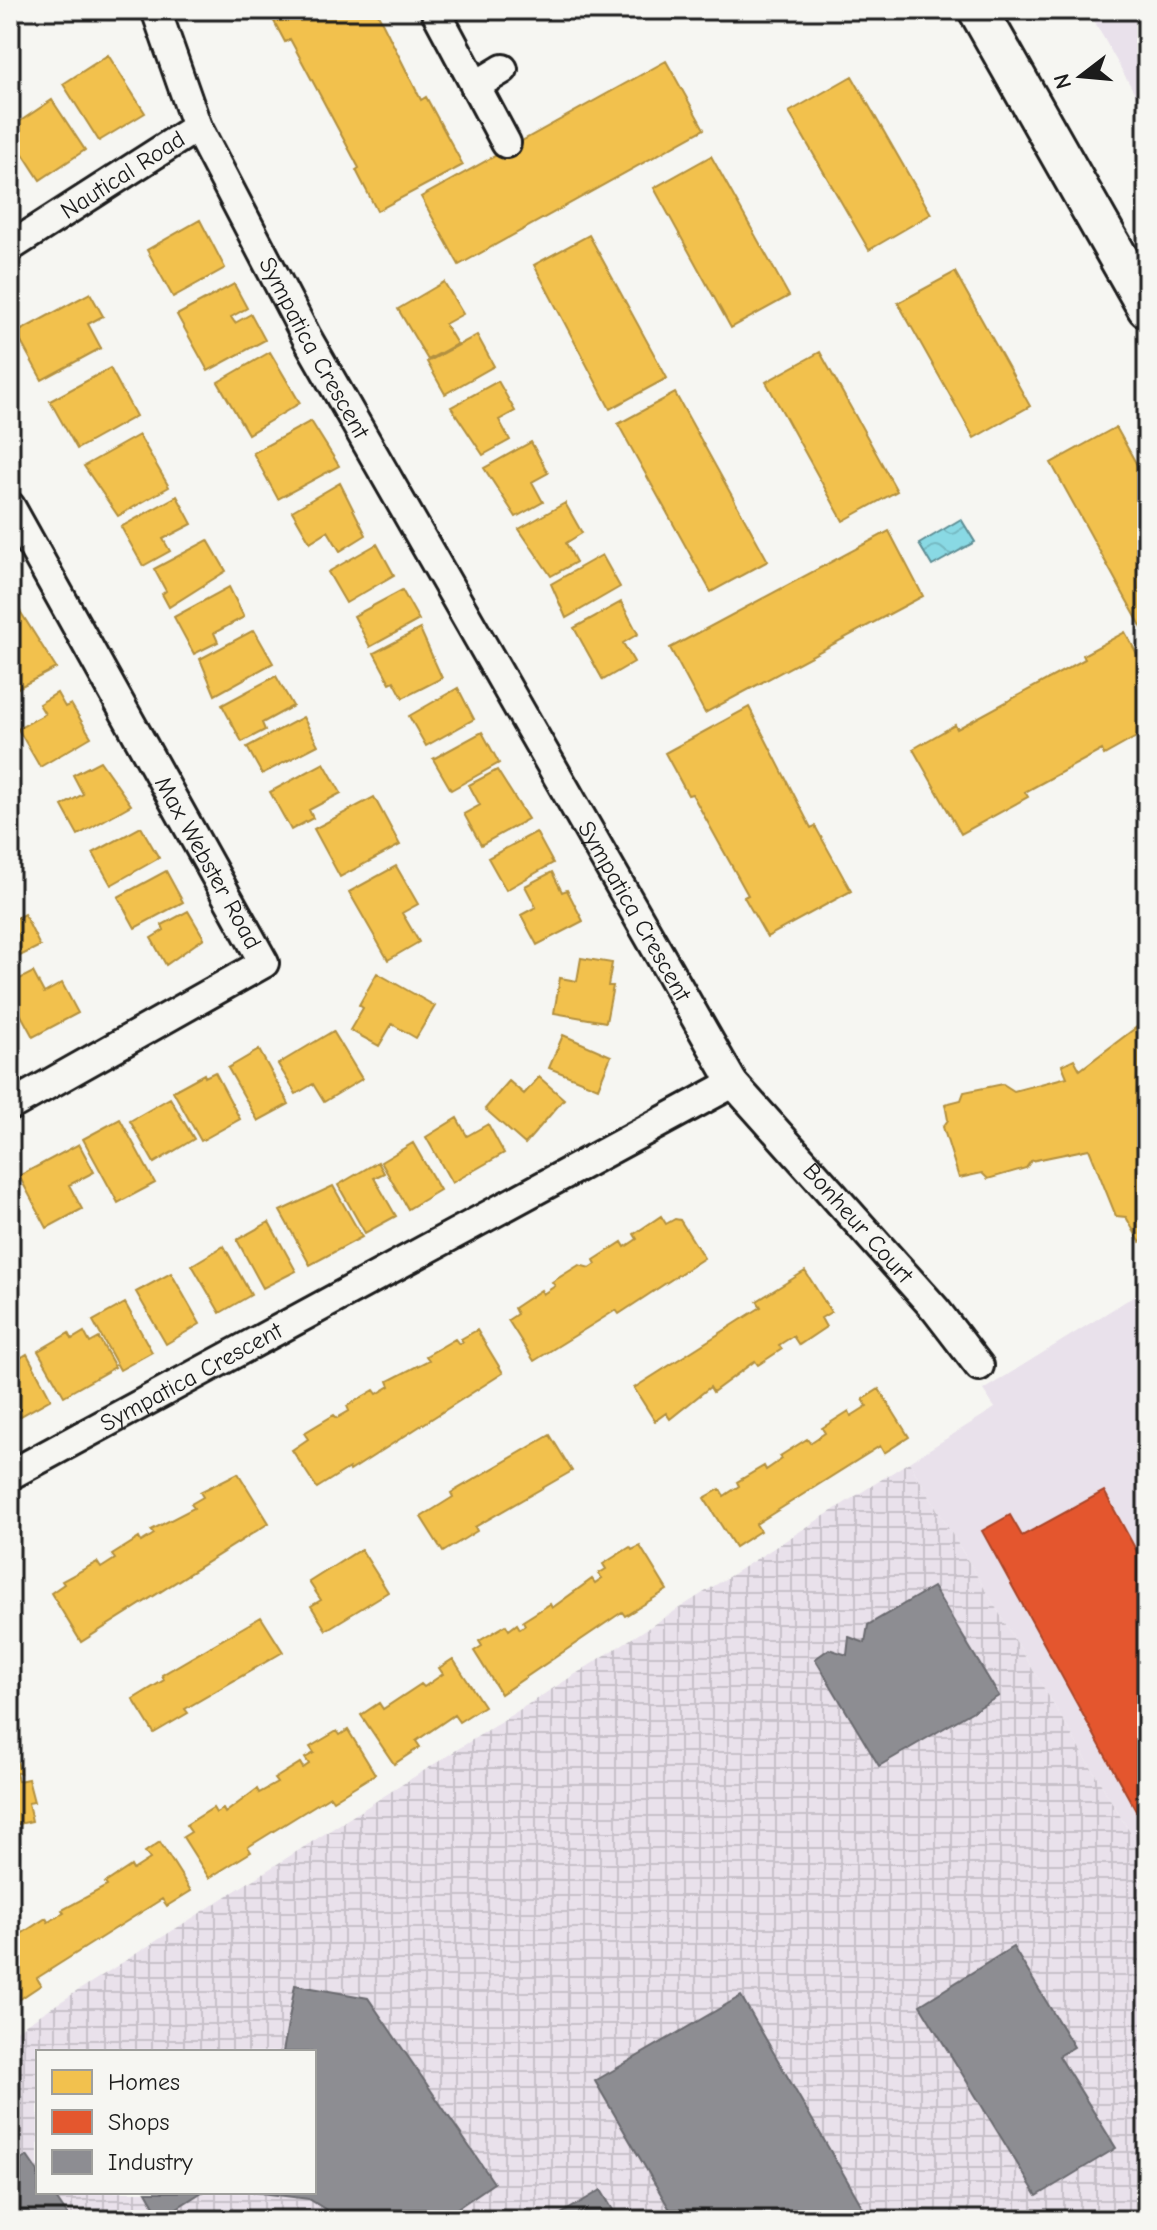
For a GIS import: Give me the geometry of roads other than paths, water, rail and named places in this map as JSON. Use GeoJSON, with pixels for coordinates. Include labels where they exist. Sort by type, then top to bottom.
{"type":"FeatureCollection","features":[{"type":"Feature","properties":{"kind":"main road"},"geometry":{"type":"LineString","coordinates":[[978,10],[1147,308]]}},
{"type":"Feature","properties":{"kind":"street","name":"Sympatica Crescent"},"geometry":{"type":"LineString","coordinates":[[10,1475],[733,1083],[307,338],[197,127],[156,10]]}},
{"type":"Feature","properties":{"kind":"street"},"geometry":{"type":"LineString","coordinates":[[435,10],[506,143]]}},
{"type":"Feature","properties":{"kind":"street"},"geometry":{"type":"LineString","coordinates":[[475,86],[503,69]]}},
{"type":"Feature","properties":{"kind":"street","name":"Nautical Road"},"geometry":{"type":"LineString","coordinates":[[10,247],[197,127]]}},
{"type":"Feature","properties":{"kind":"street","name":"Max Webster Road"},"geometry":{"type":"LineString","coordinates":[[10,506],[264,963],[10,1106]]}},
{"type":"Feature","properties":{"kind":"street","name":"Bonheur Court"},"geometry":{"type":"LineString","coordinates":[[733,1083],[936,1310],[979,1366]]}},
{"type":"Feature","properties":{"kind":"water"},"geometry":{"type":"Polygon","coordinates":[[[961,519],[975,542],[932,566],[919,544],[961,519]]]}}]}
